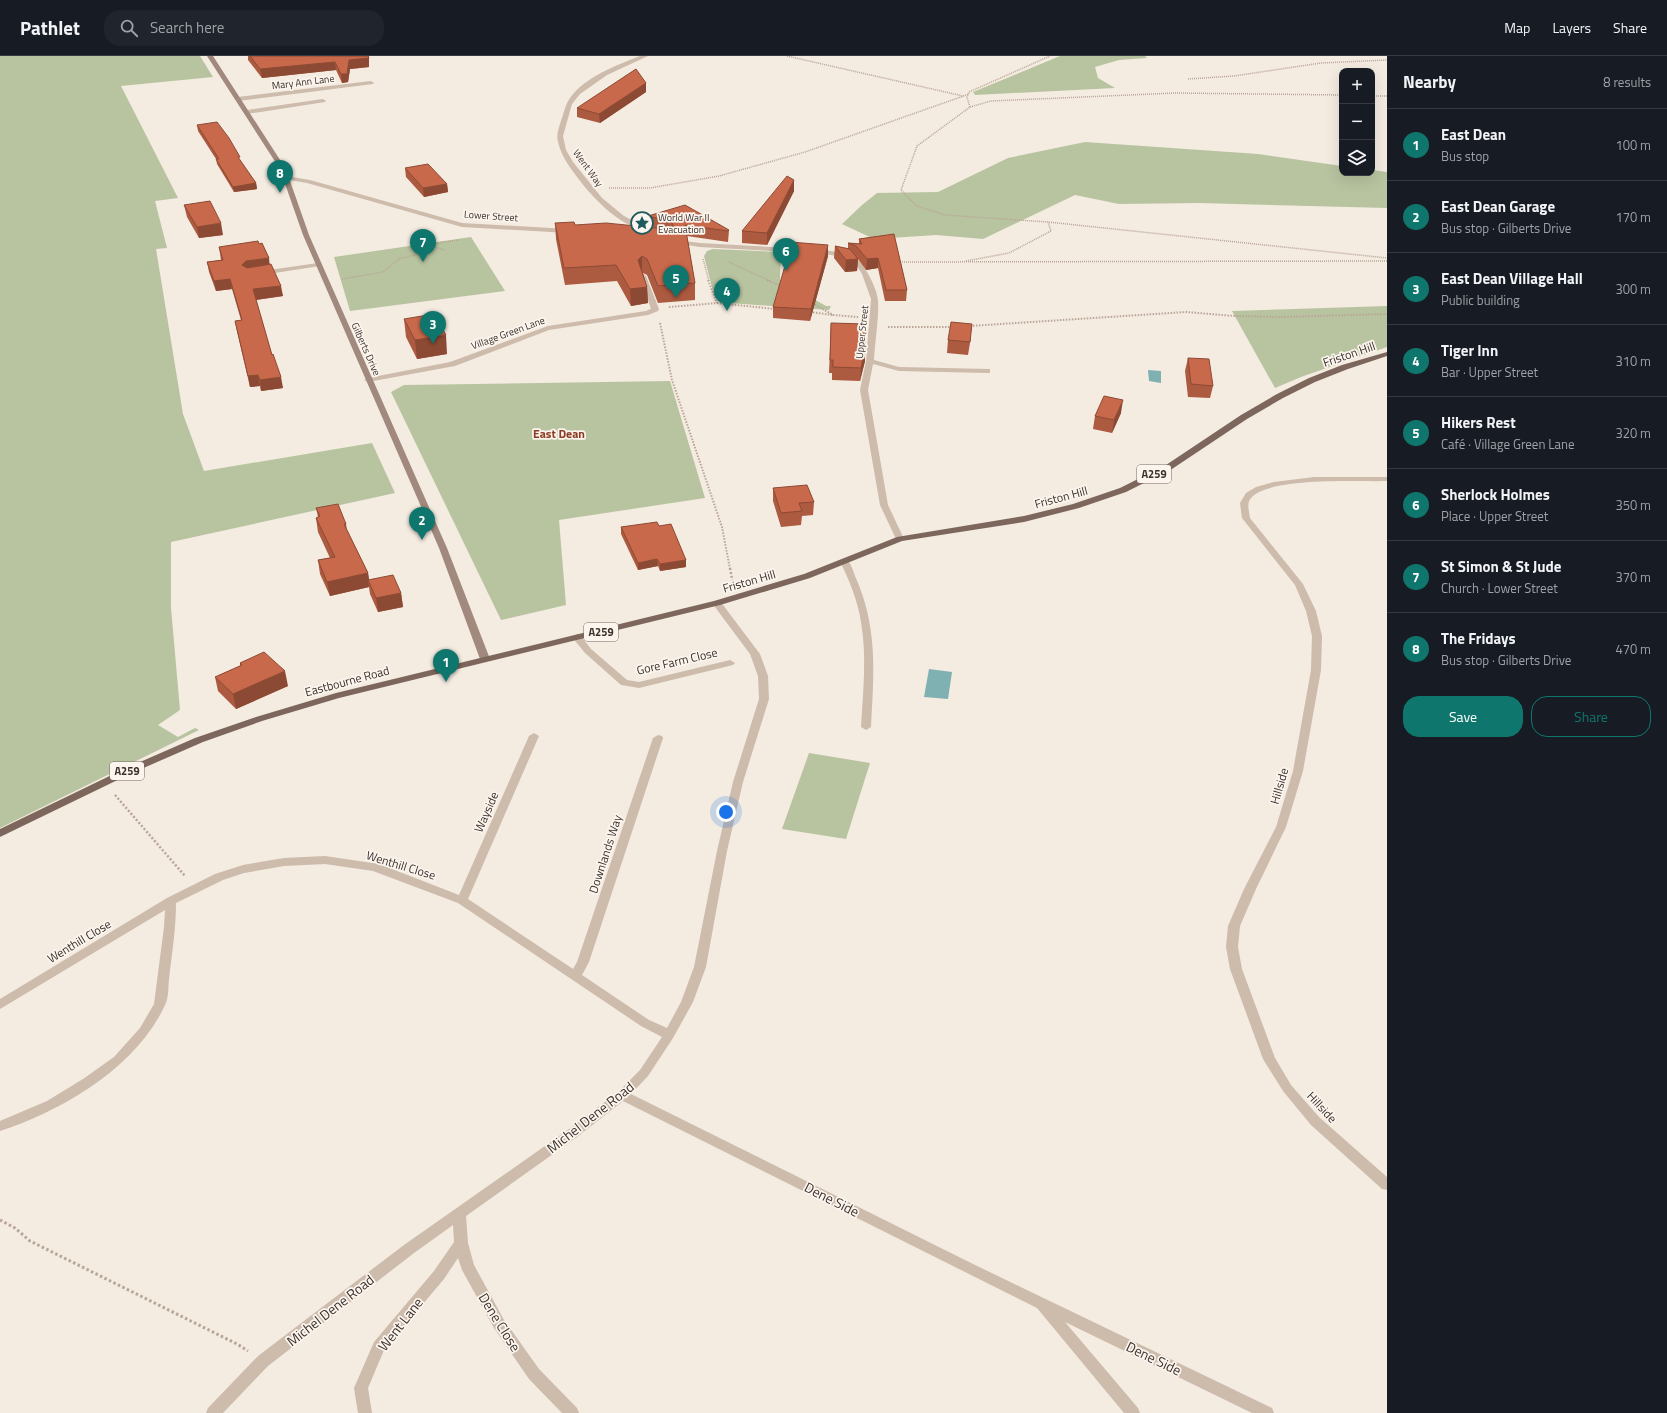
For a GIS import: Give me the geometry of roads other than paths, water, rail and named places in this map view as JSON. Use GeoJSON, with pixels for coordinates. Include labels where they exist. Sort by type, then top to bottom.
{"type":"FeatureCollection","features":[{"type":"Feature","properties":{"kind":"main road","name":"Friston Hill"},"geometry":{"type":"LineString","coordinates":[[717,603],[807,576],[900,540],[1024,519],[1076,506],[1123,490],[1169,467],[1244,417],[1280,396],[1325,375],[1387,354]]}},
{"type":"Feature","properties":{"kind":"main road","name":"Eastbourne Road"},"geometry":{"type":"LineString","coordinates":[[0,833],[104,783],[199,740],[259,719],[336,696],[717,603]]}},
{"type":"Feature","properties":{"kind":"street","name":"Gilberts Drive"},"geometry":{"type":"LineString","coordinates":[[210,56],[279,163],[286,178],[318,265],[443,548],[485,659]]}},
{"type":"Feature","properties":{"kind":"street","name":"Went Way"},"geometry":{"type":"LineString","coordinates":[[645,56],[590,83],[578,92],[572,100],[560,135],[565,154],[572,167],[601,202],[616,216],[640,228],[657,233]]}},
{"type":"Feature","properties":{"kind":"street","name":"Mary Ann Lane"},"geometry":{"type":"LineString","coordinates":[[238,99],[370,83]]}},
{"type":"Feature","properties":{"kind":"street"},"geometry":{"type":"LineString","coordinates":[[247,112],[323,101]]}},
{"type":"Feature","properties":{"kind":"street","name":"Lower Street"},"geometry":{"type":"LineString","coordinates":[[286,178],[308,182],[462,225],[573,232]]}},
{"type":"Feature","properties":{"kind":"street","name":"Upper Street"},"geometry":{"type":"LineString","coordinates":[[669,238],[700,245],[825,252],[852,258],[857,262],[865,274],[875,299],[870,361],[864,390],[884,504],[900,540]]}},
{"type":"Feature","properties":{"kind":"street"},"geometry":{"type":"LineString","coordinates":[[256,274],[318,265]]}},
{"type":"Feature","properties":{"kind":"street","name":"Village Green Lane"},"geometry":{"type":"LineString","coordinates":[[368,380],[452,364],[548,328],[648,313],[655,309],[643,276]]}},
{"type":"Feature","properties":{"kind":"street"},"geometry":{"type":"LineString","coordinates":[[870,361],[899,369],[987,371]]}},
{"type":"Feature","properties":{"kind":"street","name":"Hillside"},"geometry":{"type":"LineString","coordinates":[[1387,479],[1304,481],[1276,484],[1259,489],[1248,496],[1243,506],[1246,518],[1299,584],[1311,611],[1316,636],[1316,670],[1298,770],[1281,827],[1250,889],[1234,926],[1232,947],[1236,969],[1269,1059],[1287,1088],[1315,1121],[1387,1185]]}},
{"type":"Feature","properties":{"kind":"street"},"geometry":{"type":"LineString","coordinates":[[844,561],[854,579],[867,627],[868,679],[866,727]]}},
{"type":"Feature","properties":{"kind":"street","name":"Michel Dene Road"},"geometry":{"type":"LineString","coordinates":[[213,1413],[263,1361],[409,1249],[573,1133],[622,1095],[644,1073],[669,1035],[687,1002],[700,967],[722,851],[738,782],[764,699],[763,676],[755,654],[717,603]]}},
{"type":"Feature","properties":{"kind":"street","name":"Gore Farm Close"},"geometry":{"type":"LineString","coordinates":[[577,637],[588,651],[624,683],[639,685],[730,663]]}},
{"type":"Feature","properties":{"kind":"street","name":"Wayside"},"geometry":{"type":"LineString","coordinates":[[462,900],[534,736]]}},
{"type":"Feature","properties":{"kind":"street","name":"Downlands Way"},"geometry":{"type":"LineString","coordinates":[[575,977],[583,962],[658,738]]}},
{"type":"Feature","properties":{"kind":"street","name":"Wenthill Close"},"geometry":{"type":"LineString","coordinates":[[0,1005],[171,901],[195,888],[243,869],[284,862],[325,860],[375,867],[462,900],[645,1023],[669,1035]]}},
{"type":"Feature","properties":{"kind":"street"},"geometry":{"type":"LineString","coordinates":[[0,1126],[51,1104],[87,1082],[118,1060],[144,1031],[160,1004],[170,927],[171,901]]}},
{"type":"Feature","properties":{"kind":"street","name":"Dene Side"},"geometry":{"type":"LineString","coordinates":[[622,1095],[1040,1303],[1268,1413]]}},
{"type":"Feature","properties":{"kind":"street","name":"Dene Close"},"geometry":{"type":"LineString","coordinates":[[459,1214],[461,1243],[467,1266],[499,1324],[534,1374],[572,1413]]}},
{"type":"Feature","properties":{"kind":"street","name":"Went Lane"},"geometry":{"type":"LineString","coordinates":[[366,1413],[361,1388],[379,1346],[439,1275],[461,1243]]}},
{"type":"Feature","properties":{"kind":"street","name":"Dene Side"},"geometry":{"type":"LineString","coordinates":[[1040,1303],[1133,1413]]}},
{"type":"Feature","properties":{"kind":"water"},"geometry":{"type":"Polygon","coordinates":[[[1148,370],[1161,371],[1161,383],[1149,381],[1148,370]]]}},
{"type":"Feature","properties":{"kind":"water"},"geometry":{"type":"Polygon","coordinates":[[[929,669],[952,672],[948,699],[924,697],[929,669]]]}},
{"type":"Feature","properties":{"kind":"place","name":"The Fridays"},"geometry":{"type":"Point","coordinates":[280,193]}},
{"type":"Feature","properties":{"kind":"place","name":"World War II Evacuation"},"geometry":{"type":"Point","coordinates":[642,223]}},
{"type":"Feature","properties":{"kind":"place","name":"St Simon & St Jude"},"geometry":{"type":"Point","coordinates":[423,262]}},
{"type":"Feature","properties":{"kind":"place","name":"Sherlock Holmes"},"geometry":{"type":"Point","coordinates":[786,271]}},
{"type":"Feature","properties":{"kind":"place","name":"Hikers Rest"},"geometry":{"type":"Point","coordinates":[676,298]}},
{"type":"Feature","properties":{"kind":"place","name":"Tiger Inn"},"geometry":{"type":"Point","coordinates":[727,311]}},
{"type":"Feature","properties":{"kind":"place","name":"East Dean Village Hall"},"geometry":{"type":"Point","coordinates":[433,344]}},
{"type":"Feature","properties":{"kind":"place","name":"East Dean Garage"},"geometry":{"type":"Point","coordinates":[422,540]}},
{"type":"Feature","properties":{"kind":"place","name":"East Dean"},"geometry":{"type":"Point","coordinates":[446,682]}},
{"type":"Feature","properties":{"kind":"district","name":"East Dean"},"geometry":{"type":"Point","coordinates":[559,433]}}]}
